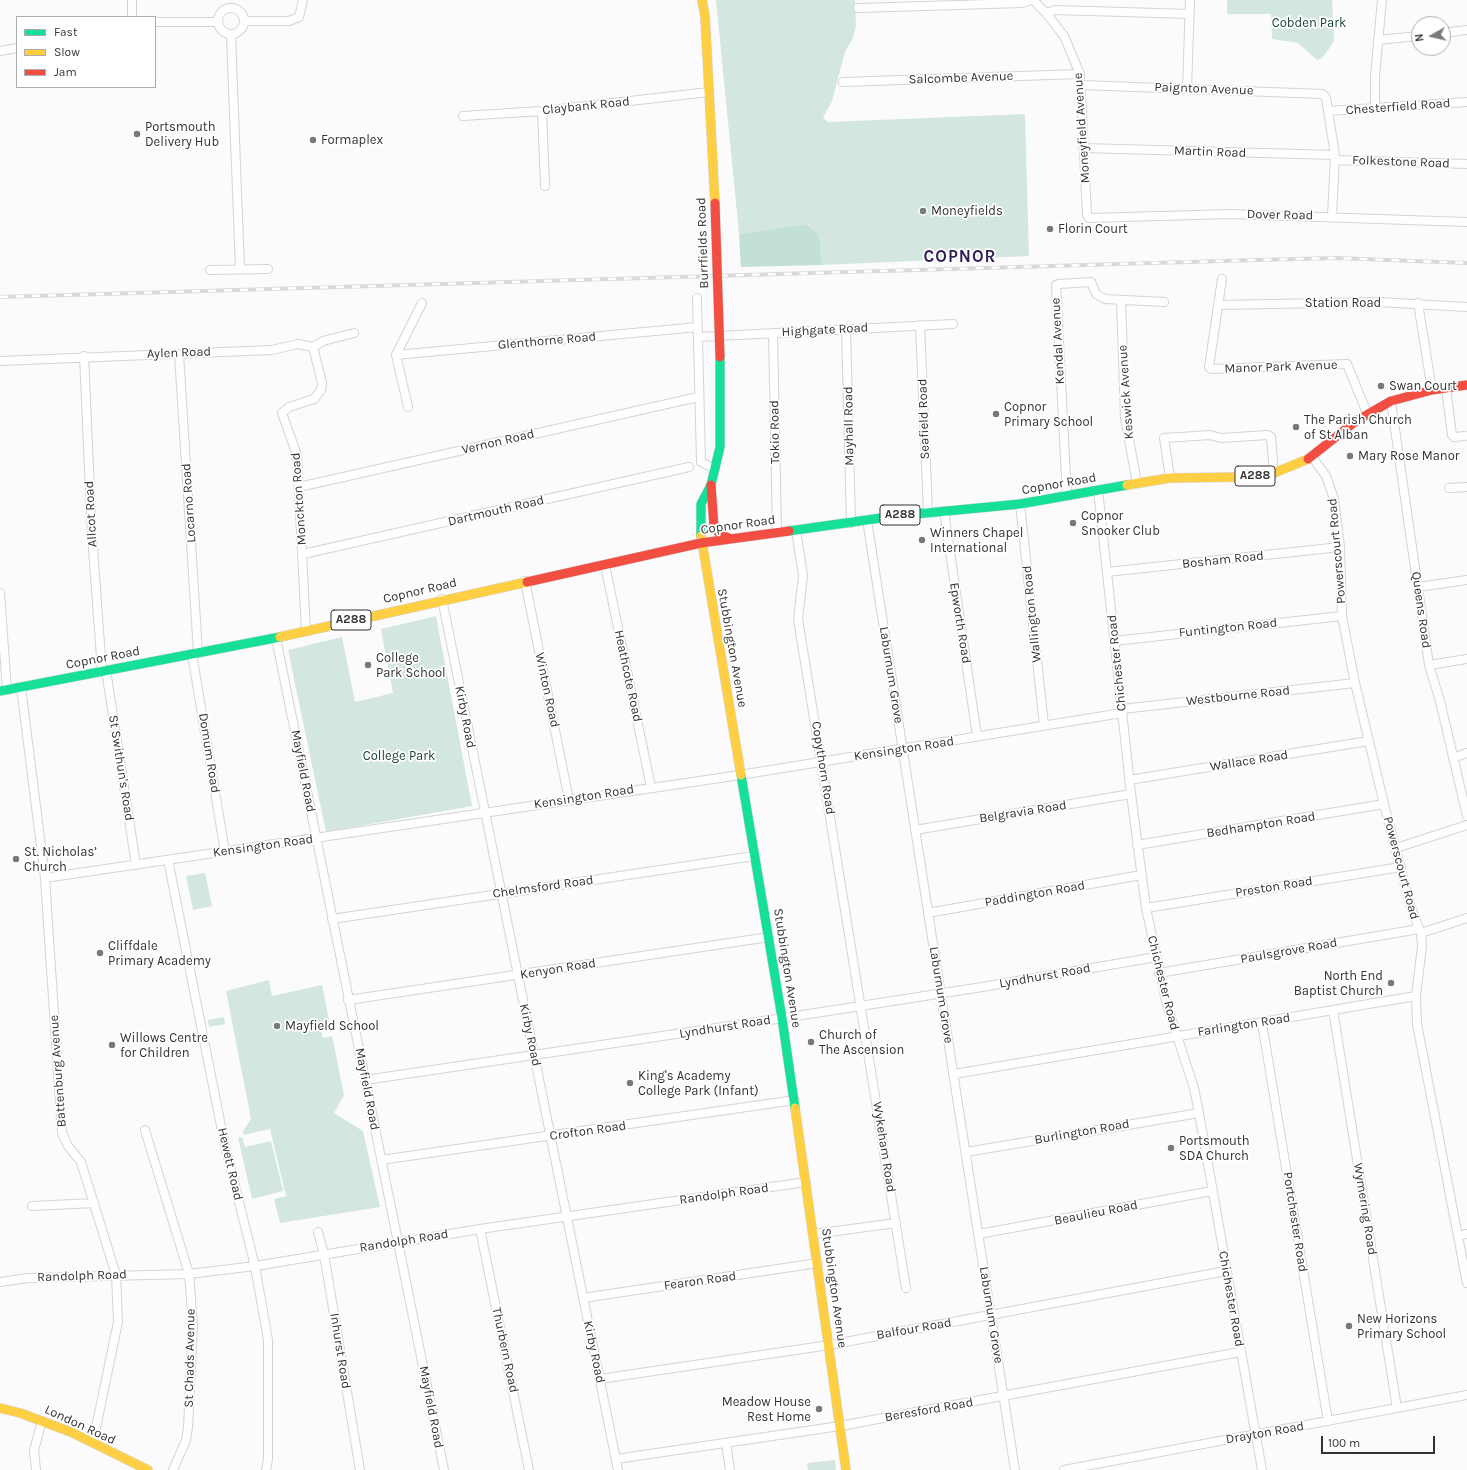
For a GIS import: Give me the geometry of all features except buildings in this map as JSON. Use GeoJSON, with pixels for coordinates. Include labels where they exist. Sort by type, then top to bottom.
{"type":"FeatureCollection","features":[{"type":"Feature","properties":{"kind":"main road","name":"Burrfields Road"},"geometry":{"type":"LineString","coordinates":[[701,543],[701,504],[711,485],[720,436],[720,357],[710,92],[702,0]]}},
{"type":"Feature","properties":{"kind":"main road","name":"Copnor Road"},"geometry":{"type":"LineString","coordinates":[[3,690],[276,638],[442,599],[729,538],[928,512],[1020,504],[1170,478],[1245,477],[1274,473],[1299,464],[1312,457],[1368,414],[1391,401],[1432,390],[1467,385]]}},
{"type":"Feature","properties":{"kind":"main road","name":"Burrfields Road"},"geometry":{"type":"LineString","coordinates":[[711,485],[714,527],[720,534],[729,538]]}},
{"type":"Feature","properties":{"kind":"main road","name":"Stubbington Avenue"},"geometry":{"type":"LineString","coordinates":[[701,543],[795,1100],[846,1470]]}},
{"type":"Feature","properties":{"kind":"main road","name":"London Road"},"geometry":{"type":"LineString","coordinates":[[0,1408],[42,1421],[93,1442],[133,1467],[148,1470]]}},
{"type":"Feature","properties":{"kind":"street"},"geometry":{"type":"LineString","coordinates":[[132,0],[132,16]]}},
{"type":"Feature","properties":{"kind":"street"},"geometry":{"type":"LineString","coordinates":[[858,8],[1023,3],[1032,0]]}},
{"type":"Feature","properties":{"kind":"street","name":"Moneyfield Avenue"},"geometry":{"type":"LineString","coordinates":[[1032,0],[1046,13],[1070,47],[1080,74],[1087,215],[1092,218]]}},
{"type":"Feature","properties":{"kind":"street"},"geometry":{"type":"LineString","coordinates":[[1187,89],[1190,0]]}},
{"type":"Feature","properties":{"kind":"street"},"geometry":{"type":"LineString","coordinates":[[1375,108],[1378,40],[1382,0]]}},
{"type":"Feature","properties":{"kind":"street"},"geometry":{"type":"LineString","coordinates":[[244,21],[289,20],[299,17],[303,2]]}},
{"type":"Feature","properties":{"kind":"street"},"geometry":{"type":"LineString","coordinates":[[232,4],[240,12],[244,21],[241,29],[231,35],[223,32],[218,22],[221,13],[232,4]]}},
{"type":"Feature","properties":{"kind":"street"},"geometry":{"type":"LineString","coordinates":[[1046,13],[1055,10],[1190,14]]}},
{"type":"Feature","properties":{"kind":"street"},"geometry":{"type":"LineString","coordinates":[[156,22],[218,22]]}},
{"type":"Feature","properties":{"kind":"street"},"geometry":{"type":"LineString","coordinates":[[1451,32],[1467,30]]}},
{"type":"Feature","properties":{"kind":"street"},"geometry":{"type":"LineString","coordinates":[[231,35],[240,269]]}},
{"type":"Feature","properties":{"kind":"street"},"geometry":{"type":"LineString","coordinates":[[1378,40],[1411,37]]}},
{"type":"Feature","properties":{"kind":"street"},"geometry":{"type":"LineString","coordinates":[[0,51],[16,48]]}},
{"type":"Feature","properties":{"kind":"street","name":"Salcombe Avenue"},"geometry":{"type":"LineString","coordinates":[[843,82],[1080,74]]}},
{"type":"Feature","properties":{"kind":"street","name":"Paignton Avenue"},"geometry":{"type":"LineString","coordinates":[[1081,85],[1320,94],[1326,98],[1328,111]]}},
{"type":"Feature","properties":{"kind":"street","name":"Claybank Road"},"geometry":{"type":"LineString","coordinates":[[463,116],[542,111],[710,92]]}},
{"type":"Feature","properties":{"kind":"street","name":"Chesterfield Road"},"geometry":{"type":"LineString","coordinates":[[1328,111],[1467,102]]}},
{"type":"Feature","properties":{"kind":"street"},"geometry":{"type":"LineString","coordinates":[[542,111],[545,186]]}},
{"type":"Feature","properties":{"kind":"street"},"geometry":{"type":"LineString","coordinates":[[1328,111],[1335,157],[1332,216]]}},
{"type":"Feature","properties":{"kind":"street","name":"Martin Road"},"geometry":{"type":"LineString","coordinates":[[1084,148],[1335,157]]}},
{"type":"Feature","properties":{"kind":"street","name":"Folkestone Road"},"geometry":{"type":"LineString","coordinates":[[1335,157],[1467,164]]}},
{"type":"Feature","properties":{"kind":"street","name":"Dover Road"},"geometry":{"type":"LineString","coordinates":[[1092,218],[1230,214],[1332,216],[1467,222]]}},
{"type":"Feature","properties":{"kind":"street"},"geometry":{"type":"LineString","coordinates":[[210,270],[268,269]]}},
{"type":"Feature","properties":{"kind":"street"},"geometry":{"type":"LineString","coordinates":[[1218,305],[1222,279]]}},
{"type":"Feature","properties":{"kind":"street","name":"Kendal Avenue"},"geometry":{"type":"LineString","coordinates":[[1067,496],[1055,288],[1059,284],[1091,282],[1092,289],[1099,297],[1121,300]]}},
{"type":"Feature","properties":{"kind":"street"},"geometry":{"type":"LineString","coordinates":[[697,298],[698,397],[701,462],[715,469]]}},
{"type":"Feature","properties":{"kind":"street"},"geometry":{"type":"LineString","coordinates":[[1121,300],[1164,302]]}},
{"type":"Feature","properties":{"kind":"street","name":"Keswick Avenue"},"geometry":{"type":"LineString","coordinates":[[1121,300],[1125,418],[1137,483]]}},
{"type":"Feature","properties":{"kind":"street","name":"Station Road"},"geometry":{"type":"LineString","coordinates":[[1218,305],[1346,302],[1467,307]]}},
{"type":"Feature","properties":{"kind":"street"},"geometry":{"type":"LineString","coordinates":[[408,407],[396,355],[422,303]]}},
{"type":"Feature","properties":{"kind":"street"},"geometry":{"type":"LineString","coordinates":[[1418,304],[1432,390]]}},
{"type":"Feature","properties":{"kind":"street","name":"Manor Park Avenue"},"geometry":{"type":"LineString","coordinates":[[1218,305],[1209,367],[1211,369],[1347,364],[1368,414]]}},
{"type":"Feature","properties":{"kind":"street","name":"Highgate Road"},"geometry":{"type":"LineString","coordinates":[[698,337],[953,324]]}},
{"type":"Feature","properties":{"kind":"street","name":"Seafield Road"},"geometry":{"type":"LineString","coordinates":[[920,326],[928,512]]}},
{"type":"Feature","properties":{"kind":"street","name":"Glenthorne Road"},"geometry":{"type":"LineString","coordinates":[[396,355],[698,327]]}},
{"type":"Feature","properties":{"kind":"street","name":"Mayhall Road"},"geometry":{"type":"LineString","coordinates":[[846,329],[851,523]]}},
{"type":"Feature","properties":{"kind":"street","name":"Aylen Road"},"geometry":{"type":"LineString","coordinates":[[0,361],[84,356],[272,350],[298,344],[313,347],[323,341],[354,333]]}},
{"type":"Feature","properties":{"kind":"street","name":"Tokio Road"},"geometry":{"type":"LineString","coordinates":[[773,333],[777,532]]}},
{"type":"Feature","properties":{"kind":"street","name":"Monckton Road"},"geometry":{"type":"LineString","coordinates":[[306,631],[303,554],[296,448],[282,413],[289,407],[314,399],[321,390],[322,383],[313,347]]}},
{"type":"Feature","properties":{"kind":"street","name":"Locarno Road"},"geometry":{"type":"LineString","coordinates":[[179,354],[195,653]]}},
{"type":"Feature","properties":{"kind":"street","name":"Allcot Road"},"geometry":{"type":"LineString","coordinates":[[84,356],[93,550],[104,671]]}},
{"type":"Feature","properties":{"kind":"street"},"geometry":{"type":"LineString","coordinates":[[1446,388],[1452,435],[1454,437],[1465,436]]}},
{"type":"Feature","properties":{"kind":"street","name":"Vernon Road"},"geometry":{"type":"LineString","coordinates":[[299,487],[698,397]]}},
{"type":"Feature","properties":{"kind":"street","name":"Queens Road"},"geometry":{"type":"LineString","coordinates":[[1391,401],[1429,665],[1440,701],[1467,816]]}},
{"type":"Feature","properties":{"kind":"street"},"geometry":{"type":"LineString","coordinates":[[1170,478],[1164,438],[1268,435],[1271,437],[1274,473]]}},
{"type":"Feature","properties":{"kind":"street","name":"Powerscourt Road"},"geometry":{"type":"LineString","coordinates":[[1312,457],[1326,476],[1332,490],[1340,547],[1342,616],[1355,683],[1384,804],[1420,931],[1422,958],[1416,996],[1417,1024],[1467,1283]]}},
{"type":"Feature","properties":{"kind":"street","name":"Dartmouth Road"},"geometry":{"type":"LineString","coordinates":[[303,554],[689,467]]}},
{"type":"Feature","properties":{"kind":"street"},"geometry":{"type":"LineString","coordinates":[[1449,488],[1467,487]]}},
{"type":"Feature","properties":{"kind":"street","name":"Chichester Road"},"geometry":{"type":"LineString","coordinates":[[1098,490],[1129,780],[1146,908],[1159,973],[1176,1036],[1194,1088],[1262,1470]]}},
{"type":"Feature","properties":{"kind":"street","name":"Wallington Road"},"geometry":{"type":"LineString","coordinates":[[1020,504],[1044,725]]}},
{"type":"Feature","properties":{"kind":"street","name":"Epworth Road"},"geometry":{"type":"LineString","coordinates":[[944,511],[977,736]]}},
{"type":"Feature","properties":{"kind":"street","name":"Laburnum Grove"},"geometry":{"type":"LineString","coordinates":[[867,520],[1015,1470]]}},
{"type":"Feature","properties":{"kind":"street","name":"Copythorn Road"},"geometry":{"type":"LineString","coordinates":[[796,530],[803,576],[798,619],[861,1005]]}},
{"type":"Feature","properties":{"kind":"street","name":"Bosham Road"},"geometry":{"type":"LineString","coordinates":[[1107,572],[1340,547]]}},
{"type":"Feature","properties":{"kind":"street","name":"Heathcote Road"},"geometry":{"type":"LineString","coordinates":[[605,565],[651,787]]}},
{"type":"Feature","properties":{"kind":"street"},"geometry":{"type":"LineString","coordinates":[[1418,587],[1467,580]]}},
{"type":"Feature","properties":{"kind":"street","name":"Winton Road"},"geometry":{"type":"LineString","coordinates":[[525,581],[570,800]]}},
{"type":"Feature","properties":{"kind":"street"},"geometry":{"type":"LineString","coordinates":[[0,593],[3,690]]}},
{"type":"Feature","properties":{"kind":"street","name":"Kirby Road"},"geometry":{"type":"LineString","coordinates":[[442,599],[618,1470]]}},
{"type":"Feature","properties":{"kind":"street","name":"Funtington Road"},"geometry":{"type":"LineString","coordinates":[[1114,641],[1342,616]]}},
{"type":"Feature","properties":{"kind":"street","name":"Mayfield Road"},"geometry":{"type":"LineString","coordinates":[[276,638],[380,1160],[444,1470]]}},
{"type":"Feature","properties":{"kind":"street","name":"Domum Road"},"geometry":{"type":"LineString","coordinates":[[195,653],[225,852]]}},
{"type":"Feature","properties":{"kind":"street"},"geometry":{"type":"LineString","coordinates":[[1429,665],[1467,659]]}},
{"type":"Feature","properties":{"kind":"street","name":"St Swithun's Road"},"geometry":{"type":"LineString","coordinates":[[104,671],[136,865]]}},
{"type":"Feature","properties":{"kind":"street","name":"Westbourne Road"},"geometry":{"type":"LineString","coordinates":[[1122,711],[1355,683]]}},
{"type":"Feature","properties":{"kind":"street","name":"Battenburg Avenue"},"geometry":{"type":"LineString","coordinates":[[21,687],[45,878],[62,1134],[68,1146],[81,1162],[116,1274],[118,1322],[93,1442]]}},
{"type":"Feature","properties":{"kind":"street","name":"Kensington Road"},"geometry":{"type":"LineString","coordinates":[[45,878],[740,775],[903,749],[1122,711]]}},
{"type":"Feature","properties":{"kind":"street","name":"Wallace Road"},"geometry":{"type":"LineString","coordinates":[[1129,780],[1368,741]]}},
{"type":"Feature","properties":{"kind":"street"},"geometry":{"type":"LineString","coordinates":[[1453,758],[1467,753]]}},
{"type":"Feature","properties":{"kind":"street","name":"Belgravia Road"},"geometry":{"type":"LineString","coordinates":[[915,830],[1131,794]]}},
{"type":"Feature","properties":{"kind":"street","name":"Bedhampton Road"},"geometry":{"type":"LineString","coordinates":[[1137,845],[1384,804]]}},
{"type":"Feature","properties":{"kind":"street"},"geometry":{"type":"LineString","coordinates":[[1396,848],[1467,825]]}},
{"type":"Feature","properties":{"kind":"street","name":"Chelmsford Road"},"geometry":{"type":"LineString","coordinates":[[332,919],[501,892],[754,856]]}},
{"type":"Feature","properties":{"kind":"street","name":"Hewett Road"},"geometry":{"type":"LineString","coordinates":[[168,860],[225,1146],[255,1266],[268,1340],[268,1459],[266,1470]]}},
{"type":"Feature","properties":{"kind":"street","name":"Preston Road"},"geometry":{"type":"LineString","coordinates":[[1146,908],[1401,867]]}},
{"type":"Feature","properties":{"kind":"street","name":"Paddington Road"},"geometry":{"type":"LineString","coordinates":[[928,913],[1141,876]]}},
{"type":"Feature","properties":{"kind":"street","name":"Paulsgrove Road"},"geometry":{"type":"LineString","coordinates":[[1159,973],[1420,931],[1467,918]]}},
{"type":"Feature","properties":{"kind":"street","name":"Kenyon Road"},"geometry":{"type":"LineString","coordinates":[[348,1000],[768,937]]}},
{"type":"Feature","properties":{"kind":"street","name":"Lyndhurst Road"},"geometry":{"type":"LineString","coordinates":[[365,1080],[782,1018],[1156,957]]}},
{"type":"Feature","properties":{"kind":"street","name":"Farlington Road"},"geometry":{"type":"LineString","coordinates":[[954,1074],[1416,996]]}},
{"type":"Feature","properties":{"kind":"street","name":"Wykeham Road"},"geometry":{"type":"LineString","coordinates":[[861,1005],[906,1288]]}},
{"type":"Feature","properties":{"kind":"street","name":"Wymering Road"},"geometry":{"type":"LineString","coordinates":[[1333,1010],[1397,1408]]}},
{"type":"Feature","properties":{"kind":"street","name":"Portchester Road"},"geometry":{"type":"LineString","coordinates":[[1262,1023],[1328,1421]]}},
{"type":"Feature","properties":{"kind":"street","name":"Crofton Road"},"geometry":{"type":"LineString","coordinates":[[380,1160],[795,1100]]}},
{"type":"Feature","properties":{"kind":"street","name":"Burlington Road"},"geometry":{"type":"LineString","coordinates":[[966,1152],[1199,1113]]}},
{"type":"Feature","properties":{"kind":"street","name":"St Chads Avenue"},"geometry":{"type":"LineString","coordinates":[[145,1130],[189,1274],[193,1325],[188,1427],[186,1440],[173,1470]]}},
{"type":"Feature","properties":{"kind":"street","name":"Randolph Road"},"geometry":{"type":"LineString","coordinates":[[0,1282],[28,1278],[116,1274],[189,1274],[255,1266],[480,1229],[806,1182]]}},
{"type":"Feature","properties":{"kind":"street","name":"Beaulieu Road"},"geometry":{"type":"LineString","coordinates":[[979,1234],[1212,1191]]}},
{"type":"Feature","properties":{"kind":"street"},"geometry":{"type":"LineString","coordinates":[[32,1206],[94,1203]]}},
{"type":"Feature","properties":{"kind":"street"},"geometry":{"type":"LineString","coordinates":[[814,1234],[896,1223]]}},
{"type":"Feature","properties":{"kind":"street","name":"Thurbern Road"},"geometry":{"type":"LineString","coordinates":[[480,1229],[529,1470]]}},
{"type":"Feature","properties":{"kind":"street","name":"Inhurst Road"},"geometry":{"type":"LineString","coordinates":[[318,1232],[324,1254],[360,1470]]}},
{"type":"Feature","properties":{"kind":"street"},"geometry":{"type":"LineString","coordinates":[[1458,1236],[1467,1234]]}},
{"type":"Feature","properties":{"kind":"street","name":"Fearon Road"},"geometry":{"type":"LineString","coordinates":[[583,1298],[818,1263]]}},
{"type":"Feature","properties":{"kind":"street","name":"Balfour Road"},"geometry":{"type":"LineString","coordinates":[[600,1379],[829,1345],[1226,1271]]}},
{"type":"Feature","properties":{"kind":"street","name":"Beresford Road"},"geometry":{"type":"LineString","coordinates":[[616,1459],[840,1426],[1240,1352]]}},
{"type":"Feature","properties":{"kind":"street","name":"Drayton Road"},"geometry":{"type":"LineString","coordinates":[[1064,1470],[1467,1395]]}},
{"type":"Feature","properties":{"kind":"street"},"geometry":{"type":"LineString","coordinates":[[36,1470],[34,1450],[42,1421]]}},
{"type":"Feature","properties":{"kind":"street"},"geometry":{"type":"LineString","coordinates":[[726,1443],[730,1470]]}},
{"type":"Feature","properties":{"kind":"green space"},"geometry":{"type":"Polygon","coordinates":[[[716,0],[855,0],[856,26],[853,38],[845,52],[832,101],[823,118],[828,122],[1025,114],[1029,256],[822,265],[819,234],[806,224],[739,234],[716,0]]]}},
{"type":"Feature","properties":{"kind":"green space","name":"Cobden Park"},"geometry":{"type":"Polygon","coordinates":[[[1227,0],[1332,0],[1334,40],[1322,58],[1317,60],[1298,43],[1272,39],[1271,14],[1227,14],[1227,0]]]}},
{"type":"Feature","properties":{"kind":"green space"},"geometry":{"type":"Polygon","coordinates":[[[806,224],[819,234],[822,265],[741,267],[739,234],[806,224]]]}},
{"type":"Feature","properties":{"kind":"green space","name":"College Park"},"geometry":{"type":"Polygon","coordinates":[[[436,616],[472,806],[326,832],[288,650],[342,637],[355,702],[393,693],[381,629],[436,616]]]}},
{"type":"Feature","properties":{"kind":"green space"},"geometry":{"type":"Polygon","coordinates":[[[205,873],[212,906],[193,910],[186,876],[205,873]]]}},
{"type":"Feature","properties":{"kind":"green space"},"geometry":{"type":"Polygon","coordinates":[[[269,980],[272,996],[322,985],[330,1025],[320,1028],[323,1038],[332,1036],[344,1095],[334,1113],[363,1131],[380,1207],[280,1223],[274,1199],[286,1196],[270,1129],[244,1135],[243,1131],[251,1119],[226,991],[269,980]]]}},
{"type":"Feature","properties":{"kind":"green space"},"geometry":{"type":"Polygon","coordinates":[[[224,1017],[225,1024],[209,1027],[208,1020],[224,1017]]]}},
{"type":"Feature","properties":{"kind":"green space"},"geometry":{"type":"Polygon","coordinates":[[[242,1137],[245,1147],[271,1141],[283,1191],[252,1199],[238,1138],[242,1137]]]}},
{"type":"Feature","properties":{"kind":"green space"},"geometry":{"type":"Polygon","coordinates":[[[835,1460],[836,1470],[808,1470],[807,1463],[835,1460]]]}},
{"type":"Feature","properties":{"kind":"railway"},"geometry":{"type":"LineString","coordinates":[[0,297],[1337,258],[1467,263]]}},
{"type":"Feature","properties":{"kind":"traffic: fast"},"geometry":{"type":"LineString","coordinates":[[701,536],[701,504],[711,485],[720,447],[720,357]]}},
{"type":"Feature","properties":{"kind":"traffic: fast"},"geometry":{"type":"LineString","coordinates":[[789,531],[895,516],[1020,504],[1127,485]]}},
{"type":"Feature","properties":{"kind":"traffic: fast"},"geometry":{"type":"LineString","coordinates":[[0,691],[280,637]]}},
{"type":"Feature","properties":{"kind":"traffic: fast"},"geometry":{"type":"LineString","coordinates":[[741,775],[782,1018],[795,1108]]}},
{"type":"Feature","properties":{"kind":"traffic: slow"},"geometry":{"type":"LineString","coordinates":[[702,0],[705,16],[715,203]]}},
{"type":"Feature","properties":{"kind":"traffic: slow"},"geometry":{"type":"LineString","coordinates":[[1127,485],[1170,478],[1245,477],[1274,473],[1308,459]]}},
{"type":"Feature","properties":{"kind":"traffic: slow"},"geometry":{"type":"LineString","coordinates":[[701,536],[741,775]]}},
{"type":"Feature","properties":{"kind":"traffic: slow"},"geometry":{"type":"LineString","coordinates":[[280,637],[527,582]]}},
{"type":"Feature","properties":{"kind":"traffic: slow"},"geometry":{"type":"LineString","coordinates":[[795,1108],[846,1470]]}},
{"type":"Feature","properties":{"kind":"traffic: slow"},"geometry":{"type":"LineString","coordinates":[[0,1408],[20,1413],[71,1432],[148,1470]]}},
{"type":"Feature","properties":{"kind":"traffic: jam"},"geometry":{"type":"LineString","coordinates":[[715,203],[720,357]]}},
{"type":"Feature","properties":{"kind":"traffic: jam"},"geometry":{"type":"LineString","coordinates":[[1308,459],[1356,421],[1391,401],[1432,390],[1467,385]]}},
{"type":"Feature","properties":{"kind":"traffic: jam"},"geometry":{"type":"LineString","coordinates":[[711,485],[714,527],[720,534],[729,538]]}},
{"type":"Feature","properties":{"kind":"traffic: jam"},"geometry":{"type":"LineString","coordinates":[[527,582],[701,543],[789,531]]}},
{"type":"Feature","properties":{"kind":"place","name":"Portsmouth Delivery Hub"},"geometry":{"type":"Point","coordinates":[137,134]}},
{"type":"Feature","properties":{"kind":"place","name":"Formaplex"},"geometry":{"type":"Point","coordinates":[313,140]}},
{"type":"Feature","properties":{"kind":"place","name":"Moneyfields"},"geometry":{"type":"Point","coordinates":[923,211]}},
{"type":"Feature","properties":{"kind":"place","name":"Florin Court"},"geometry":{"type":"Point","coordinates":[1050,229]}},
{"type":"Feature","properties":{"kind":"place","name":"Swan Court"},"geometry":{"type":"Point","coordinates":[1381,386]}},
{"type":"Feature","properties":{"kind":"place","name":"Copnor Primary School"},"geometry":{"type":"Point","coordinates":[996,414]}},
{"type":"Feature","properties":{"kind":"place","name":"The Parish Church of St Alban"},"geometry":{"type":"Point","coordinates":[1296,427]}},
{"type":"Feature","properties":{"kind":"place","name":"Mary Rose Manor"},"geometry":{"type":"Point","coordinates":[1350,456]}},
{"type":"Feature","properties":{"kind":"place","name":"Copnor Snooker Club"},"geometry":{"type":"Point","coordinates":[1073,523]}},
{"type":"Feature","properties":{"kind":"place","name":"Winners Chapel International"},"geometry":{"type":"Point","coordinates":[922,540]}},
{"type":"Feature","properties":{"kind":"place","name":"College Park School"},"geometry":{"type":"Point","coordinates":[368,665]}},
{"type":"Feature","properties":{"kind":"place","name":"St. Nicholas’ Church"},"geometry":{"type":"Point","coordinates":[16,859]}},
{"type":"Feature","properties":{"kind":"place","name":"Cliffdale Primary Academy"},"geometry":{"type":"Point","coordinates":[100,953]}},
{"type":"Feature","properties":{"kind":"place","name":"North End Baptist Church"},"geometry":{"type":"Point","coordinates":[1391,983]}},
{"type":"Feature","properties":{"kind":"place","name":"Mayfield School"},"geometry":{"type":"Point","coordinates":[277,1026]}},
{"type":"Feature","properties":{"kind":"place","name":"Church of The Ascension"},"geometry":{"type":"Point","coordinates":[811,1042]}},
{"type":"Feature","properties":{"kind":"place","name":"Willows Centre for Children"},"geometry":{"type":"Point","coordinates":[112,1045]}},
{"type":"Feature","properties":{"kind":"place","name":"King's Academy College Park (Infant)"},"geometry":{"type":"Point","coordinates":[630,1083]}},
{"type":"Feature","properties":{"kind":"place","name":"Portsmouth SDA Church"},"geometry":{"type":"Point","coordinates":[1171,1148]}},
{"type":"Feature","properties":{"kind":"place","name":"New Horizons Primary School"},"geometry":{"type":"Point","coordinates":[1349,1326]}},
{"type":"Feature","properties":{"kind":"place","name":"Meadow House Rest Home"},"geometry":{"type":"Point","coordinates":[819,1409]}},
{"type":"Feature","properties":{"kind":"district","name":"COPNOR"},"geometry":{"type":"Point","coordinates":[960,257]}}]}
